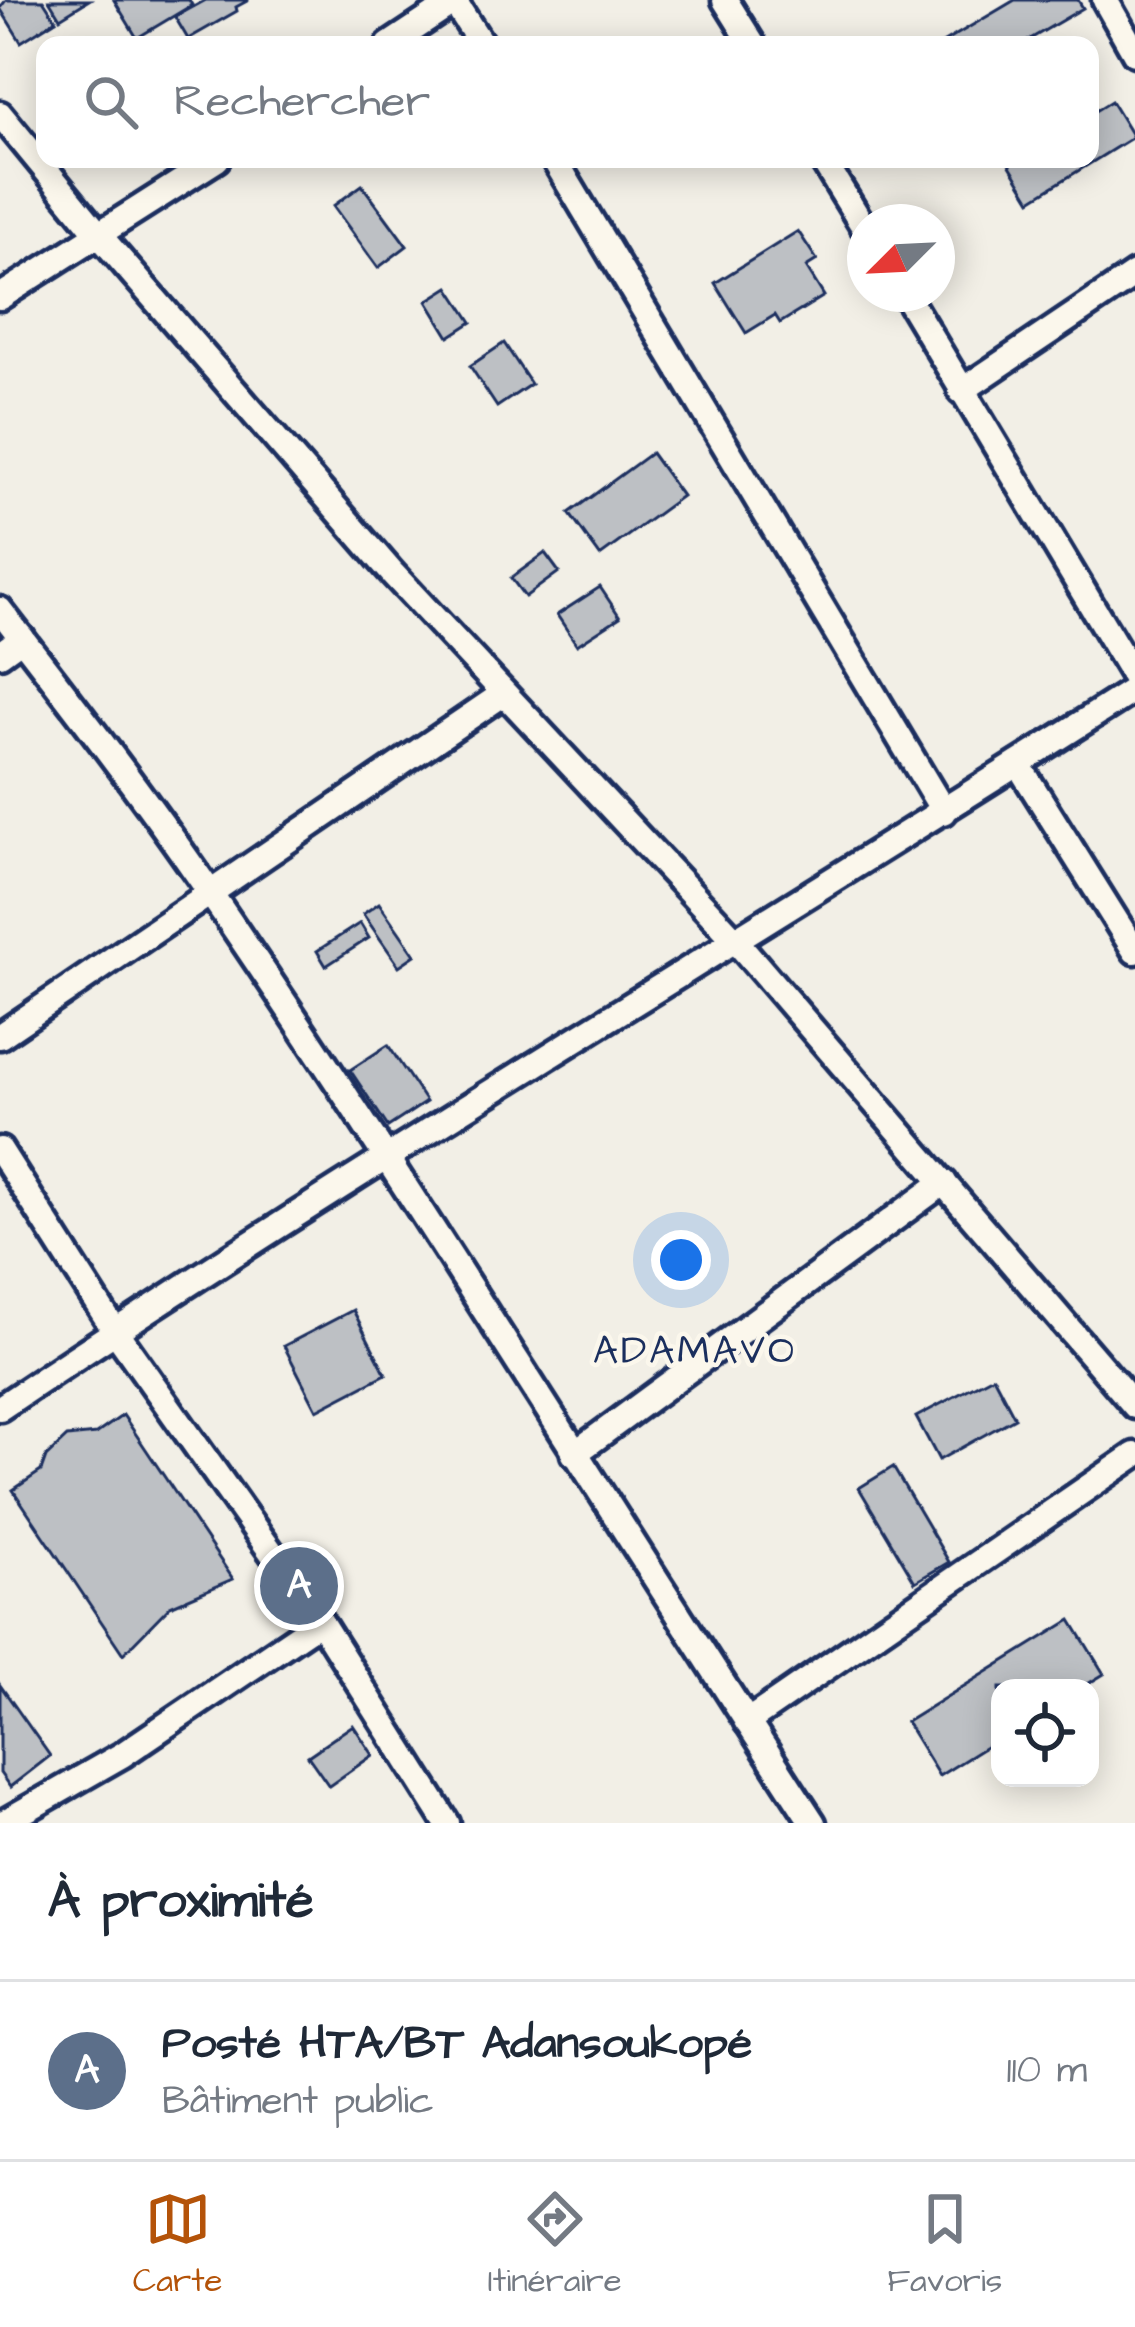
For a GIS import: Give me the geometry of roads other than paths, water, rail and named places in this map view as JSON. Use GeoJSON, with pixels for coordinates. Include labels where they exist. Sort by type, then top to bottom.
{"type":"FeatureCollection","features":[{"type":"Feature","properties":{"kind":"street"},"geometry":{"type":"LineString","coordinates":[[725,0],[747,36]]}},
{"type":"Feature","properties":{"kind":"street"},"geometry":{"type":"LineString","coordinates":[[1105,0],[1135,53]]}},
{"type":"Feature","properties":{"kind":"street"},"geometry":{"type":"LineString","coordinates":[[402,36],[455,1],[476,36]]}},
{"type":"Feature","properties":{"kind":"street"},"geometry":{"type":"LineString","coordinates":[[0,114],[36,158]]}},
{"type":"Feature","properties":{"kind":"street"},"geometry":{"type":"LineString","coordinates":[[44,168],[393,574],[736,942],[1135,1406]]}},
{"type":"Feature","properties":{"kind":"street"},"geometry":{"type":"LineString","coordinates":[[0,297],[203,168]]}},
{"type":"Feature","properties":{"kind":"street"},"geometry":{"type":"LineString","coordinates":[[559,168],[944,812]]}},
{"type":"Feature","properties":{"kind":"street"},"geometry":{"type":"LineString","coordinates":[[828,168],[850,204]]}},
{"type":"Feature","properties":{"kind":"street"},"geometry":{"type":"LineString","coordinates":[[961,391],[1135,274]]}},
{"type":"Feature","properties":{"kind":"street"},"geometry":{"type":"LineString","coordinates":[[915,312],[1135,678]]}},
{"type":"Feature","properties":{"kind":"street"},"geometry":{"type":"LineString","coordinates":[[0,610],[211,892],[812,1823]]}},
{"type":"Feature","properties":{"kind":"street"},"geometry":{"type":"LineString","coordinates":[[0,654],[22,638]]}},
{"type":"Feature","properties":{"kind":"street"},"geometry":{"type":"LineString","coordinates":[[0,1408],[385,1157],[1135,689]]}},
{"type":"Feature","properties":{"kind":"street"},"geometry":{"type":"LineString","coordinates":[[0,1036],[503,694]]}},
{"type":"Feature","properties":{"kind":"street"},"geometry":{"type":"LineString","coordinates":[[1018,764],[1135,951]]}},
{"type":"Feature","properties":{"kind":"street"},"geometry":{"type":"LineString","coordinates":[[0,1150],[115,1330],[320,1621],[447,1823]]}},
{"type":"Feature","properties":{"kind":"street"},"geometry":{"type":"LineString","coordinates":[[574,1454],[944,1182]]}},
{"type":"Feature","properties":{"kind":"street"},"geometry":{"type":"LineString","coordinates":[[747,1722],[1135,1455]]}},
{"type":"Feature","properties":{"kind":"street"},"geometry":{"type":"LineString","coordinates":[[3,1823],[122,1755],[320,1621]]}},
{"type":"Feature","properties":{"kind":"place","name":"Posté HTA/BT Adansoukopé"},"geometry":{"type":"Point","coordinates":[299,1586]}},
{"type":"Feature","properties":{"kind":"district","name":"ADAMAVO"},"geometry":{"type":"Point","coordinates":[695,1352]}}]}
